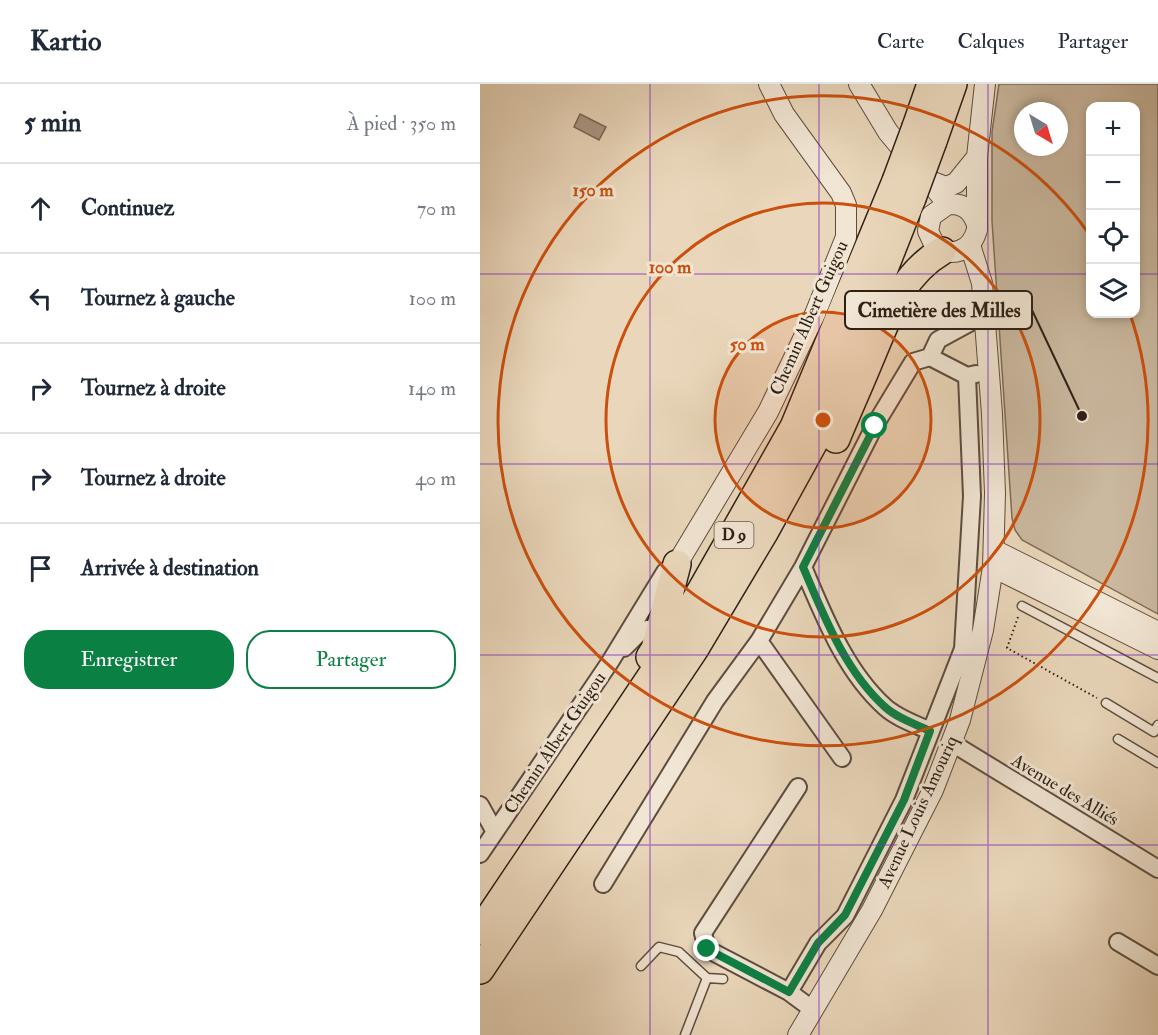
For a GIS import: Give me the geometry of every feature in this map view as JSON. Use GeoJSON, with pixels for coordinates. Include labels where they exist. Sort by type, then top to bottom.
{"type":"FeatureCollection","features":[{"type":"Feature","properties":{"kind":"highway","name":"D 9"},"geometry":{"type":"LineString","coordinates":[[480,970],[694,650],[765,531],[820,431],[911,186],[924,134],[931,84]]}},
{"type":"Feature","properties":{"kind":"highway","name":"D 9"},"geometry":{"type":"LineString","coordinates":[[924,134],[953,84]]}},
{"type":"Feature","properties":{"kind":"highway","name":"D 9"},"geometry":{"type":"LineString","coordinates":[[480,932],[660,663],[794,427],[911,186]]}},
{"type":"Feature","properties":{"kind":"highway","name":"D 9"},"geometry":{"type":"LineString","coordinates":[[694,650],[759,566],[830,451],[889,313],[907,280],[926,260],[947,251]]}},
{"type":"Feature","properties":{"kind":"highway"},"geometry":{"type":"LineString","coordinates":[[525,864],[580,763],[655,649],[681,557]]}},
{"type":"Feature","properties":{"kind":"street","name":"Chemin Albert Guigou"},"geometry":{"type":"LineString","coordinates":[[480,854],[610,662],[664,572],[681,557],[768,412],[815,314],[846,237],[846,205],[841,193],[784,114],[769,84]]}},
{"type":"Feature","properties":{"kind":"street"},"geometry":{"type":"LineString","coordinates":[[859,84],[888,132],[911,186],[947,206],[969,210],[976,222]]}},
{"type":"Feature","properties":{"kind":"street"},"geometry":{"type":"LineString","coordinates":[[947,251],[965,249],[975,238],[977,157],[985,84]]}},
{"type":"Feature","properties":{"kind":"street"},"geometry":{"type":"LineString","coordinates":[[911,186],[946,187],[956,183],[977,157]]}},
{"type":"Feature","properties":{"kind":"street"},"geometry":{"type":"LineString","coordinates":[[977,157],[967,184],[947,206],[931,216],[928,231],[935,246],[947,251],[982,283]]}},
{"type":"Feature","properties":{"kind":"street","name":"Avenue Louis Amouriq"},"geometry":{"type":"LineString","coordinates":[[800,1034],[812,1009],[872,910],[910,839],[951,743],[975,663],[994,558],[994,448],[982,283],[970,244]]}},
{"type":"Feature","properties":{"kind":"street"},"geometry":{"type":"LineString","coordinates":[[930,357],[938,340],[984,315]]}},
{"type":"Feature","properties":{"kind":"street"},"geometry":{"type":"LineString","coordinates":[[603,884],[716,701],[759,641],[803,567],[892,398],[914,362],[930,357],[967,376],[988,370]]}},
{"type":"Feature","properties":{"kind":"street"},"geometry":{"type":"LineString","coordinates":[[789,992],[818,943],[845,915],[904,800],[963,649],[972,496],[967,376]]}},
{"type":"Feature","properties":{"kind":"street"},"geometry":{"type":"LineString","coordinates":[[994,558],[1158,632]]}},
{"type":"Feature","properties":{"kind":"street"},"geometry":{"type":"LineString","coordinates":[[994,558],[1158,649]]}},
{"type":"Feature","properties":{"kind":"street"},"geometry":{"type":"LineString","coordinates":[[803,567],[827,622],[861,679],[886,707],[930,731]]}},
{"type":"Feature","properties":{"kind":"street","name":"Chemin Albert Guigou"},"geometry":{"type":"LineString","coordinates":[[610,662],[642,630],[661,627]]}},
{"type":"Feature","properties":{"kind":"street"},"geometry":{"type":"LineString","coordinates":[[759,641],[842,758]]}},
{"type":"Feature","properties":{"kind":"street","name":"Avenue des Alliés"},"geometry":{"type":"LineString","coordinates":[[951,743],[1158,869]]}},
{"type":"Feature","properties":{"kind":"street"},"geometry":{"type":"LineString","coordinates":[[798,787],[703,933],[707,949],[789,992],[812,1009]]}},
{"type":"Feature","properties":{"kind":"street"},"geometry":{"type":"LineString","coordinates":[[480,805],[495,832]]}},
{"type":"Feature","properties":{"kind":"street"},"geometry":{"type":"LineString","coordinates":[[1118,942],[1158,966]]}},
{"type":"Feature","properties":{"kind":"lane"},"geometry":{"type":"LineString","coordinates":[[1022,606],[1158,678]]}},
{"type":"Feature","properties":{"kind":"lane"},"geometry":{"type":"LineString","coordinates":[[1106,703],[1157,730]]}},
{"type":"Feature","properties":{"kind":"lane"},"geometry":{"type":"LineString","coordinates":[[1118,739],[1158,763]]}},
{"type":"Feature","properties":{"kind":"lane"},"geometry":{"type":"LineString","coordinates":[[641,966],[659,947],[679,952],[707,978],[723,979]]}},
{"type":"Feature","properties":{"kind":"lane"},"geometry":{"type":"LineString","coordinates":[[685,1035],[707,978]]}},
{"type":"Feature","properties":{"kind":"path"},"geometry":{"type":"LineString","coordinates":[[1022,606],[1007,648],[1106,703]]}},
{"type":"Feature","properties":{"kind":"shaded area"},"geometry":{"type":"Polygon","coordinates":[[[999,84],[1158,84],[1158,614],[1022,540],[1015,530],[1012,518],[992,221],[992,132],[999,84]]]}},
{"type":"Feature","properties":{"kind":"shaded area"},"geometry":{"type":"Polygon","coordinates":[[[580,114],[606,127],[599,140],[574,127],[580,114]]]}},
{"type":"Feature","properties":{"kind":"place","name":"Cimetière des Milles"},"geometry":{"type":"Point","coordinates":[1082,416]}},
{"type":"Feature","properties":{"kind":"route"},"geometry":{"type":"LineString","coordinates":[[707,949],[789,992],[818,943],[845,915],[904,800],[930,731],[886,707],[861,679],[827,622],[803,567],[875,426]]}}]}
